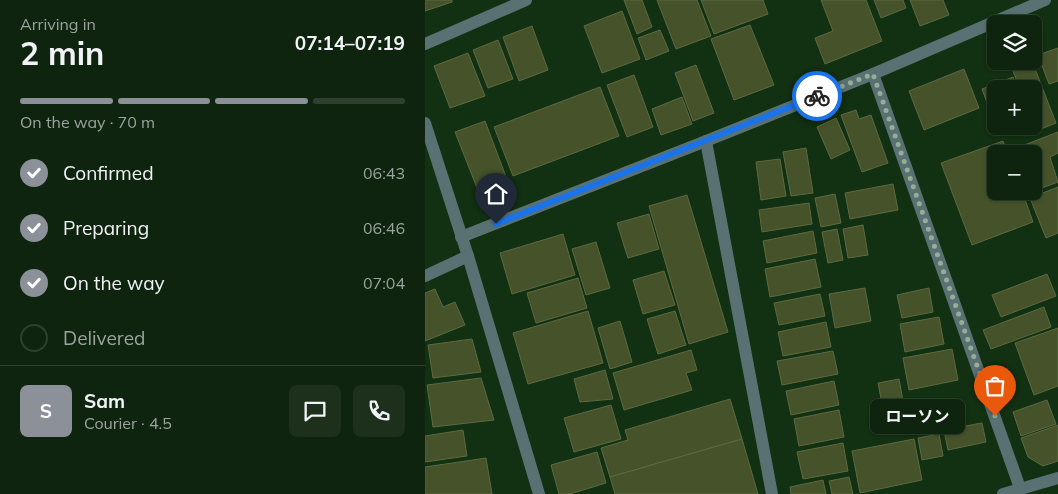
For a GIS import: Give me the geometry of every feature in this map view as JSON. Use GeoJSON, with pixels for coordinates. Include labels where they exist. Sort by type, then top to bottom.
{"type":"FeatureCollection","features":[{"type":"Feature","properties":{"kind":"street"},"geometry":{"type":"LineString","coordinates":[[425,44],[526,0]]}},
{"type":"Feature","properties":{"kind":"street"},"geometry":{"type":"LineString","coordinates":[[461,237],[873,74],[1045,0]]}},
{"type":"Feature","properties":{"kind":"street"},"geometry":{"type":"LineString","coordinates":[[873,74],[1020,488]]}},
{"type":"Feature","properties":{"kind":"street"},"geometry":{"type":"LineString","coordinates":[[425,122],[468,256],[539,494]]}},
{"type":"Feature","properties":{"kind":"street"},"geometry":{"type":"LineString","coordinates":[[706,141],[772,494]]}},
{"type":"Feature","properties":{"kind":"street"},"geometry":{"type":"LineString","coordinates":[[425,276],[468,256]]}},
{"type":"Feature","properties":{"kind":"street"},"geometry":{"type":"LineString","coordinates":[[1003,494],[1058,478]]}},
{"type":"Feature","properties":{"kind":"building"},"geometry":{"type":"Polygon","coordinates":[[[425,0],[452,0],[452,2],[425,11],[425,0]]]}},
{"type":"Feature","properties":{"kind":"building"},"geometry":{"type":"Polygon","coordinates":[[[624,0],[642,0],[652,27],[637,34],[624,0]]]}},
{"type":"Feature","properties":{"kind":"building"},"geometry":{"type":"Polygon","coordinates":[[[657,0],[697,0],[711,36],[676,49],[657,0]]]}},
{"type":"Feature","properties":{"kind":"building"},"geometry":{"type":"Polygon","coordinates":[[[701,0],[763,0],[768,14],[714,34],[701,0]]]}},
{"type":"Feature","properties":{"kind":"building"},"geometry":{"type":"Polygon","coordinates":[[[821,0],[866,0],[882,41],[825,64],[815,38],[833,31],[821,0]]]}},
{"type":"Feature","properties":{"kind":"building"},"geometry":{"type":"Polygon","coordinates":[[[874,0],[903,0],[906,8],[881,18],[874,0]]]}},
{"type":"Feature","properties":{"kind":"building"},"geometry":{"type":"Polygon","coordinates":[[[910,0],[943,0],[949,15],[920,26],[910,0]]]}},
{"type":"Feature","properties":{"kind":"building"},"geometry":{"type":"Polygon","coordinates":[[[622,11],[640,59],[602,73],[584,26],[622,11]]]}},
{"type":"Feature","properties":{"kind":"building"},"geometry":{"type":"Polygon","coordinates":[[[750,25],[774,85],[734,100],[711,39],[750,25]]]}},
{"type":"Feature","properties":{"kind":"building"},"geometry":{"type":"Polygon","coordinates":[[[532,26],[548,70],[519,81],[503,37],[532,26]]]}},
{"type":"Feature","properties":{"kind":"building"},"geometry":{"type":"Polygon","coordinates":[[[660,30],[669,51],[646,60],[638,38],[660,30]]]}},
{"type":"Feature","properties":{"kind":"building"},"geometry":{"type":"Polygon","coordinates":[[[498,40],[513,79],[488,88],[473,50],[498,40]]]}},
{"type":"Feature","properties":{"kind":"building"},"geometry":{"type":"Polygon","coordinates":[[[1058,48],[1058,81],[1049,84],[1042,66],[1042,54],[1058,48]]]}},
{"type":"Feature","properties":{"kind":"building"},"geometry":{"type":"Polygon","coordinates":[[[468,53],[485,96],[450,108],[434,66],[468,53]]]}},
{"type":"Feature","properties":{"kind":"building"},"geometry":{"type":"Polygon","coordinates":[[[696,65],[714,113],[693,121],[675,73],[696,65]]]}},
{"type":"Feature","properties":{"kind":"building"},"geometry":{"type":"Polygon","coordinates":[[[964,69],[979,108],[924,130],[909,91],[964,69]]]}},
{"type":"Feature","properties":{"kind":"building"},"geometry":{"type":"Polygon","coordinates":[[[1013,70],[1035,70],[1039,80],[1016,80],[1013,70]]]}},
{"type":"Feature","properties":{"kind":"building"},"geometry":{"type":"Polygon","coordinates":[[[634,75],[653,127],[627,137],[607,85],[634,75]]]}},
{"type":"Feature","properties":{"kind":"building"},"geometry":{"type":"Polygon","coordinates":[[[600,87],[619,136],[513,176],[494,127],[600,87]]]}},
{"type":"Feature","properties":{"kind":"building"},"geometry":{"type":"Polygon","coordinates":[[[987,87],[987,102],[982,89],[987,87]]]}},
{"type":"Feature","properties":{"kind":"building"},"geometry":{"type":"Polygon","coordinates":[[[1042,87],[1056,123],[1042,129],[1042,87]]]}},
{"type":"Feature","properties":{"kind":"building"},"geometry":{"type":"Polygon","coordinates":[[[682,97],[692,124],[661,135],[652,109],[682,97]]]}},
{"type":"Feature","properties":{"kind":"building"},"geometry":{"type":"Polygon","coordinates":[[[856,110],[859,119],[871,115],[888,163],[862,172],[841,115],[856,110]]]}},
{"type":"Feature","properties":{"kind":"building"},"geometry":{"type":"Polygon","coordinates":[[[836,118],[850,150],[831,159],[817,127],[836,118]]]}},
{"type":"Feature","properties":{"kind":"building"},"geometry":{"type":"Polygon","coordinates":[[[485,121],[508,182],[479,193],[455,132],[485,121]]]}},
{"type":"Feature","properties":{"kind":"building"},"geometry":{"type":"Polygon","coordinates":[[[1058,132],[1058,153],[1050,157],[1058,182],[1042,188],[1042,145],[1024,145],[1058,132]]]}},
{"type":"Feature","properties":{"kind":"building"},"geometry":{"type":"Polygon","coordinates":[[[1003,141],[1005,145],[992,145],[1003,141]]]}},
{"type":"Feature","properties":{"kind":"building"},"geometry":{"type":"Polygon","coordinates":[[[987,147],[987,200],[1025,200],[1033,222],[972,245],[941,163],[987,147]]]}},
{"type":"Feature","properties":{"kind":"building"},"geometry":{"type":"Polygon","coordinates":[[[806,148],[813,193],[791,196],[783,152],[806,148]]]}},
{"type":"Feature","properties":{"kind":"building"},"geometry":{"type":"Polygon","coordinates":[[[780,159],[786,196],[761,200],[756,162],[780,159]]]}},
{"type":"Feature","properties":{"kind":"building"},"geometry":{"type":"Polygon","coordinates":[[[893,184],[898,210],[850,219],[845,193],[893,184]]]}},
{"type":"Feature","properties":{"kind":"building"},"geometry":{"type":"Polygon","coordinates":[[[1058,187],[1058,233],[1046,238],[1031,200],[1042,200],[1042,193],[1058,187]]]}},
{"type":"Feature","properties":{"kind":"building"},"geometry":{"type":"Polygon","coordinates":[[[835,194],[841,223],[821,227],[815,198],[835,194]]]}},
{"type":"Feature","properties":{"kind":"building"},"geometry":{"type":"Polygon","coordinates":[[[687,195],[728,332],[689,344],[649,206],[687,195]]]}},
{"type":"Feature","properties":{"kind":"building"},"geometry":{"type":"Polygon","coordinates":[[[809,203],[812,224],[762,232],[759,210],[809,203]]]}},
{"type":"Feature","properties":{"kind":"building"},"geometry":{"type":"Polygon","coordinates":[[[649,214],[659,249],[628,258],[617,223],[649,214]]]}},
{"type":"Feature","properties":{"kind":"building"},"geometry":{"type":"Polygon","coordinates":[[[863,225],[868,255],[848,258],[843,229],[863,225]]]}},
{"type":"Feature","properties":{"kind":"building"},"geometry":{"type":"Polygon","coordinates":[[[837,229],[843,260],[828,263],[822,232],[837,229]]]}},
{"type":"Feature","properties":{"kind":"building"},"geometry":{"type":"Polygon","coordinates":[[[813,231],[817,253],[767,263],[763,241],[813,231]]]}},
{"type":"Feature","properties":{"kind":"building"},"geometry":{"type":"Polygon","coordinates":[[[563,234],[575,275],[512,294],[500,253],[563,234]]]}},
{"type":"Feature","properties":{"kind":"building"},"geometry":{"type":"Polygon","coordinates":[[[596,242],[610,288],[586,295],[572,249],[596,242]]]}},
{"type":"Feature","properties":{"kind":"building"},"geometry":{"type":"Polygon","coordinates":[[[815,259],[821,287],[770,297],[765,269],[815,259]]]}},
{"type":"Feature","properties":{"kind":"building"},"geometry":{"type":"Polygon","coordinates":[[[664,271],[675,305],[643,314],[633,280],[664,271]]]}},
{"type":"Feature","properties":{"kind":"building"},"geometry":{"type":"Polygon","coordinates":[[[1047,274],[1056,296],[1001,317],[992,295],[1047,274]]]}},
{"type":"Feature","properties":{"kind":"building"},"geometry":{"type":"Polygon","coordinates":[[[578,278],[587,308],[536,323],[527,293],[578,278]]]}},
{"type":"Feature","properties":{"kind":"building"},"geometry":{"type":"Polygon","coordinates":[[[865,288],[871,321],[835,328],[829,294],[865,288]]]}},
{"type":"Feature","properties":{"kind":"building"},"geometry":{"type":"Polygon","coordinates":[[[929,288],[933,312],[902,318],[897,295],[929,288]]]}},
{"type":"Feature","properties":{"kind":"building"},"geometry":{"type":"Polygon","coordinates":[[[435,289],[443,307],[455,302],[465,325],[425,341],[425,293],[435,289]]]}},
{"type":"Feature","properties":{"kind":"building"},"geometry":{"type":"Polygon","coordinates":[[[820,294],[825,316],[779,325],[774,303],[820,294]]]}},
{"type":"Feature","properties":{"kind":"building"},"geometry":{"type":"Polygon","coordinates":[[[1044,307],[1051,327],[991,349],[983,330],[1044,307]]]}},
{"type":"Feature","properties":{"kind":"building"},"geometry":{"type":"Polygon","coordinates":[[[588,311],[603,363],[528,384],[513,333],[588,311]]]}},
{"type":"Feature","properties":{"kind":"building"},"geometry":{"type":"Polygon","coordinates":[[[675,311],[686,345],[658,354],[647,319],[675,311]]]}},
{"type":"Feature","properties":{"kind":"building"},"geometry":{"type":"Polygon","coordinates":[[[939,317],[944,344],[905,352],[900,324],[939,317]]]}},
{"type":"Feature","properties":{"kind":"building"},"geometry":{"type":"Polygon","coordinates":[[[620,321],[632,362],[610,369],[598,328],[620,321]]]}},
{"type":"Feature","properties":{"kind":"building"},"geometry":{"type":"Polygon","coordinates":[[[826,322],[831,347],[783,356],[778,332],[826,322]]]}},
{"type":"Feature","properties":{"kind":"building"},"geometry":{"type":"Polygon","coordinates":[[[1058,328],[1058,386],[1034,395],[1015,343],[1058,328]]]}},
{"type":"Feature","properties":{"kind":"building"},"geometry":{"type":"Polygon","coordinates":[[[472,339],[481,372],[433,378],[428,345],[472,339]]]}},
{"type":"Feature","properties":{"kind":"building"},"geometry":{"type":"Polygon","coordinates":[[[952,349],[958,380],[909,390],[903,358],[952,349]]]}},
{"type":"Feature","properties":{"kind":"building"},"geometry":{"type":"Polygon","coordinates":[[[691,350],[697,370],[686,373],[692,390],[624,410],[613,373],[691,350]]]}},
{"type":"Feature","properties":{"kind":"building"},"geometry":{"type":"Polygon","coordinates":[[[833,351],[838,374],[782,385],[777,361],[833,351]]]}},
{"type":"Feature","properties":{"kind":"building"},"geometry":{"type":"Polygon","coordinates":[[[605,370],[613,399],[580,402],[574,379],[605,370]]]}},
{"type":"Feature","properties":{"kind":"building"},"geometry":{"type":"Polygon","coordinates":[[[481,378],[494,420],[433,427],[427,385],[481,378]]]}},
{"type":"Feature","properties":{"kind":"building"},"geometry":{"type":"Polygon","coordinates":[[[899,379],[903,401],[882,404],[878,383],[899,379]]]}},
{"type":"Feature","properties":{"kind":"building"},"geometry":{"type":"Polygon","coordinates":[[[834,381],[839,405],[791,415],[786,391],[834,381]]]}},
{"type":"Feature","properties":{"kind":"building"},"geometry":{"type":"Polygon","coordinates":[[[730,399],[742,439],[610,477],[601,448],[628,440],[625,430],[730,399]]]}},
{"type":"Feature","properties":{"kind":"building"},"geometry":{"type":"Polygon","coordinates":[[[1047,400],[1056,424],[1021,436],[1013,412],[1047,400]]]}},
{"type":"Feature","properties":{"kind":"building"},"geometry":{"type":"Polygon","coordinates":[[[611,405],[621,439],[574,452],[564,418],[611,405]]]}},
{"type":"Feature","properties":{"kind":"building"},"geometry":{"type":"Polygon","coordinates":[[[839,410],[844,437],[799,446],[794,419],[839,410]]]}},
{"type":"Feature","properties":{"kind":"building"},"geometry":{"type":"Polygon","coordinates":[[[982,423],[986,442],[948,450],[944,430],[982,423]]]}},
{"type":"Feature","properties":{"kind":"building"},"geometry":{"type":"Polygon","coordinates":[[[1058,425],[1058,461],[1043,466],[1028,457],[1021,438],[1058,425]]]}},
{"type":"Feature","properties":{"kind":"building"},"geometry":{"type":"Polygon","coordinates":[[[463,430],[467,456],[425,462],[425,436],[463,430]]]}},
{"type":"Feature","properties":{"kind":"building"},"geometry":{"type":"Polygon","coordinates":[[[939,434],[943,456],[922,460],[918,438],[939,434]]]}},
{"type":"Feature","properties":{"kind":"building"},"geometry":{"type":"Polygon","coordinates":[[[742,439],[758,494],[615,494],[610,477],[742,439]]]}},
{"type":"Feature","properties":{"kind":"building"},"geometry":{"type":"Polygon","coordinates":[[[914,439],[922,480],[860,493],[852,451],[914,439]]]}},
{"type":"Feature","properties":{"kind":"building"},"geometry":{"type":"Polygon","coordinates":[[[843,443],[848,471],[803,479],[797,452],[843,443]]]}},
{"type":"Feature","properties":{"kind":"building"},"geometry":{"type":"Polygon","coordinates":[[[597,452],[606,483],[570,494],[559,494],[551,465],[597,452]]]}},
{"type":"Feature","properties":{"kind":"building"},"geometry":{"type":"Polygon","coordinates":[[[486,458],[492,494],[425,494],[425,467],[486,458]]]}},
{"type":"Feature","properties":{"kind":"building"},"geometry":{"type":"Polygon","coordinates":[[[849,477],[853,494],[832,494],[829,481],[849,477]]]}},
{"type":"Feature","properties":{"kind":"building"},"geometry":{"type":"Polygon","coordinates":[[[823,480],[826,494],[791,494],[790,487],[823,480]]]}},
{"type":"Feature","properties":{"kind":"way so far"},"geometry":{"type":"LineString","coordinates":[[817,96],[873,74],[995,416]]}},
{"type":"Feature","properties":{"kind":"place","name":"ローソン"},"geometry":{"type":"Point","coordinates":[995,416]}},
{"type":"Feature","properties":{"kind":"route"},"geometry":{"type":"LineString","coordinates":[[496,224],[817,96]]}}]}
